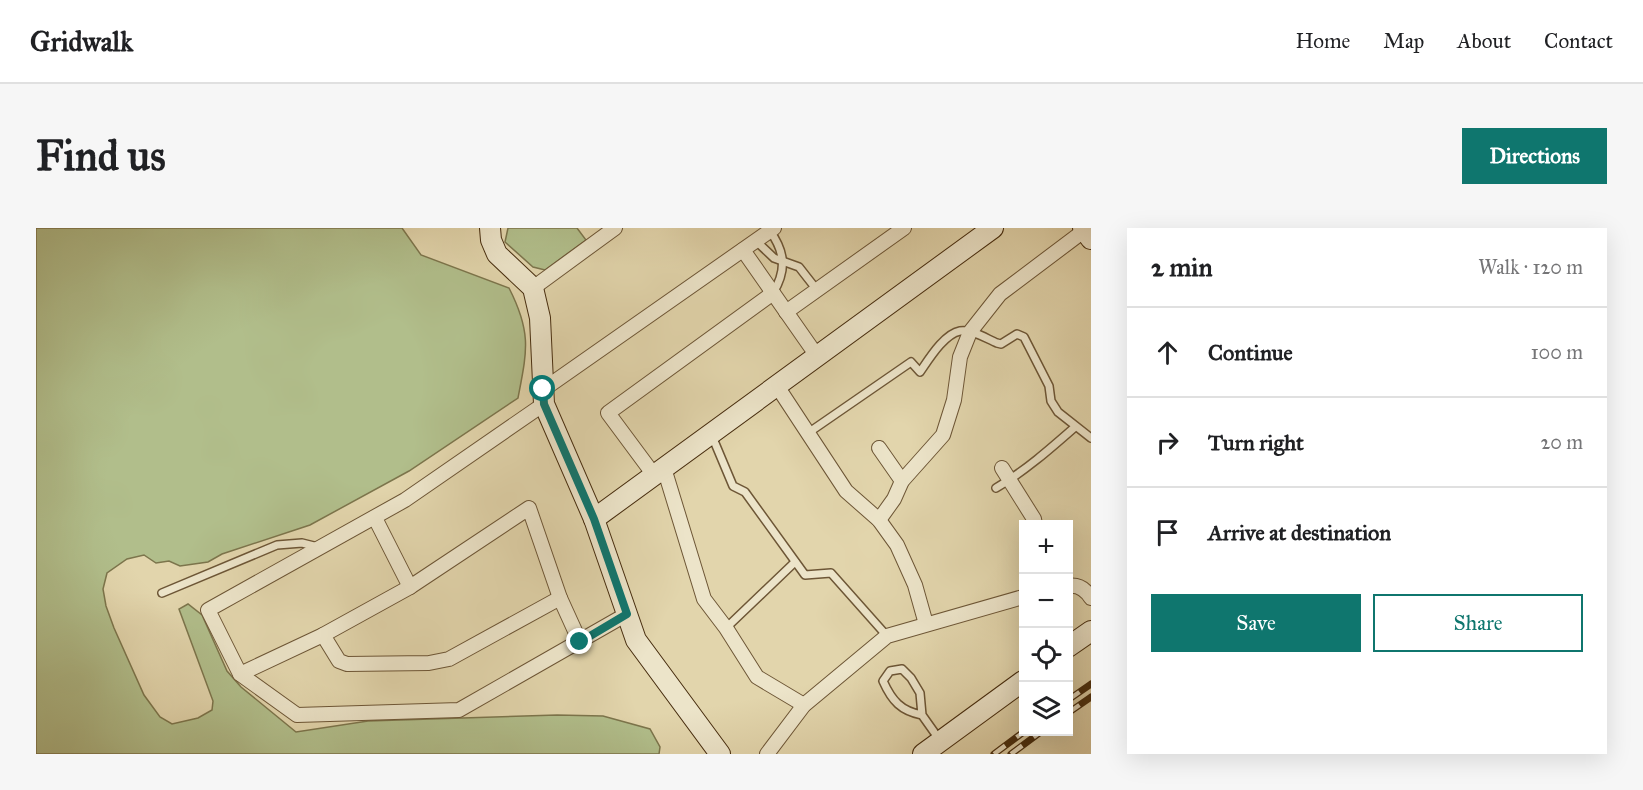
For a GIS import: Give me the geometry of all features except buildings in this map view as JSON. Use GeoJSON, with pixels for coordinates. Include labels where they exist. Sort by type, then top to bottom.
{"type":"FeatureCollection","features":[{"type":"Feature","properties":{"kind":"street"},"geometry":{"type":"LineString","coordinates":[[490,228],[491,240],[497,254],[533,288],[540,318],[544,396],[594,519],[636,640],[720,754]]}},
{"type":"Feature","properties":{"kind":"street"},"geometry":{"type":"LineString","coordinates":[[533,288],[615,228]]}},
{"type":"Feature","properties":{"kind":"street"},"geometry":{"type":"LineString","coordinates":[[786,312],[904,228]]}},
{"type":"Feature","properties":{"kind":"street"},"geometry":{"type":"LineString","coordinates":[[594,519],[993,228]]}},
{"type":"Feature","properties":{"kind":"street"},"geometry":{"type":"LineString","coordinates":[[627,614],[459,710],[297,715],[240,674],[208,610],[405,501],[771,229]]}},
{"type":"Feature","properties":{"kind":"street"},"geometry":{"type":"LineString","coordinates":[[879,520],[894,499],[902,481],[943,435],[954,400],[960,357],[970,332],[1000,294],[1086,232]]}},
{"type":"Feature","properties":{"kind":"street"},"geometry":{"type":"LineString","coordinates":[[742,250],[817,356]]}},
{"type":"Feature","properties":{"kind":"street"},"geometry":{"type":"LineString","coordinates":[[773,293],[608,413],[659,472],[704,599],[726,628],[757,677],[804,705]]}},
{"type":"Feature","properties":{"kind":"street"},"geometry":{"type":"LineString","coordinates":[[777,386],[846,491],[879,520],[897,545],[915,585],[926,624]]}},
{"type":"Feature","properties":{"kind":"street"},"geometry":{"type":"LineString","coordinates":[[879,448],[902,481]]}},
{"type":"Feature","properties":{"kind":"street"},"geometry":{"type":"LineString","coordinates":[[1006,474],[1034,520]]}},
{"type":"Feature","properties":{"kind":"street"},"geometry":{"type":"LineString","coordinates":[[240,674],[324,635],[410,587],[529,508],[560,598],[580,642]]}},
{"type":"Feature","properties":{"kind":"street"},"geometry":{"type":"LineString","coordinates":[[375,518],[410,587]]}},
{"type":"Feature","properties":{"kind":"street"},"geometry":{"type":"LineString","coordinates":[[1073,585],[1086,591],[1091,598]]}},
{"type":"Feature","properties":{"kind":"street"},"geometry":{"type":"LineString","coordinates":[[324,635],[339,661],[347,664],[429,663],[449,659],[560,598]]}},
{"type":"Feature","properties":{"kind":"street"},"geometry":{"type":"LineString","coordinates":[[767,754],[804,705],[886,636],[1019,598]]}},
{"type":"Feature","properties":{"kind":"street"},"geometry":{"type":"LineString","coordinates":[[1073,644],[1091,631]]}},
{"type":"Feature","properties":{"kind":"street"},"geometry":{"type":"LineString","coordinates":[[923,754],[1022,682]]}},
{"type":"Feature","properties":{"kind":"lane"},"geometry":{"type":"LineString","coordinates":[[771,229],[782,252],[781,280],[773,293]]}},
{"type":"Feature","properties":{"kind":"lane"},"geometry":{"type":"LineString","coordinates":[[756,241],[768,254],[799,267],[817,290]]}},
{"type":"Feature","properties":{"kind":"lane"},"geometry":{"type":"LineString","coordinates":[[808,433],[911,362],[921,372],[939,345],[960,331],[970,332],[1001,344],[1017,334],[1024,338],[1049,386],[1052,401],[1058,412],[1091,438]]}},
{"type":"Feature","properties":{"kind":"lane"},"geometry":{"type":"LineString","coordinates":[[996,488],[1006,474],[1075,427]]}},
{"type":"Feature","properties":{"kind":"lane"},"geometry":{"type":"LineString","coordinates":[[711,433],[733,486],[745,492],[805,575],[831,573],[886,636]]}},
{"type":"Feature","properties":{"kind":"lane"},"geometry":{"type":"LineString","coordinates":[[162,593],[277,545],[302,543],[320,547]]}},
{"type":"Feature","properties":{"kind":"lane"},"geometry":{"type":"LineString","coordinates":[[726,628],[795,562]]}},
{"type":"Feature","properties":{"kind":"lane"},"geometry":{"type":"LineString","coordinates":[[922,715],[908,712],[890,696],[884,681],[890,671],[902,669],[911,678],[920,693],[922,715],[941,741]]}},
{"type":"Feature","properties":{"kind":"green space"},"geometry":{"type":"Polygon","coordinates":[[[36,228],[402,228],[421,255],[509,288],[521,318],[526,342],[518,398],[409,471],[310,525],[222,554],[208,562],[180,566],[169,561],[156,563],[144,555],[127,559],[107,573],[103,589],[114,628],[144,695],[160,717],[172,724],[198,718],[212,710],[213,701],[179,609],[188,604],[202,615],[227,671],[241,687],[296,732],[368,721],[557,715],[603,716],[650,729],[660,747],[659,754],[36,754],[36,228]]]}},
{"type":"Feature","properties":{"kind":"green space"},"geometry":{"type":"Polygon","coordinates":[[[508,228],[577,228],[586,240],[545,270],[533,267],[505,242],[508,228]]]}},
{"type":"Feature","properties":{"kind":"railway"},"geometry":{"type":"LineString","coordinates":[[1073,697],[1091,684]]}},
{"type":"Feature","properties":{"kind":"railway"},"geometry":{"type":"LineString","coordinates":[[1073,710],[1091,697]]}},
{"type":"Feature","properties":{"kind":"railway"},"geometry":{"type":"LineString","coordinates":[[994,754],[1019,735]]}},
{"type":"Feature","properties":{"kind":"railway"},"geometry":{"type":"LineString","coordinates":[[1011,754],[1035,736]]}},
{"type":"Feature","properties":{"kind":"route"},"geometry":{"type":"LineString","coordinates":[[543,389],[544,404],[594,519],[627,614],[580,642]]}}]}
